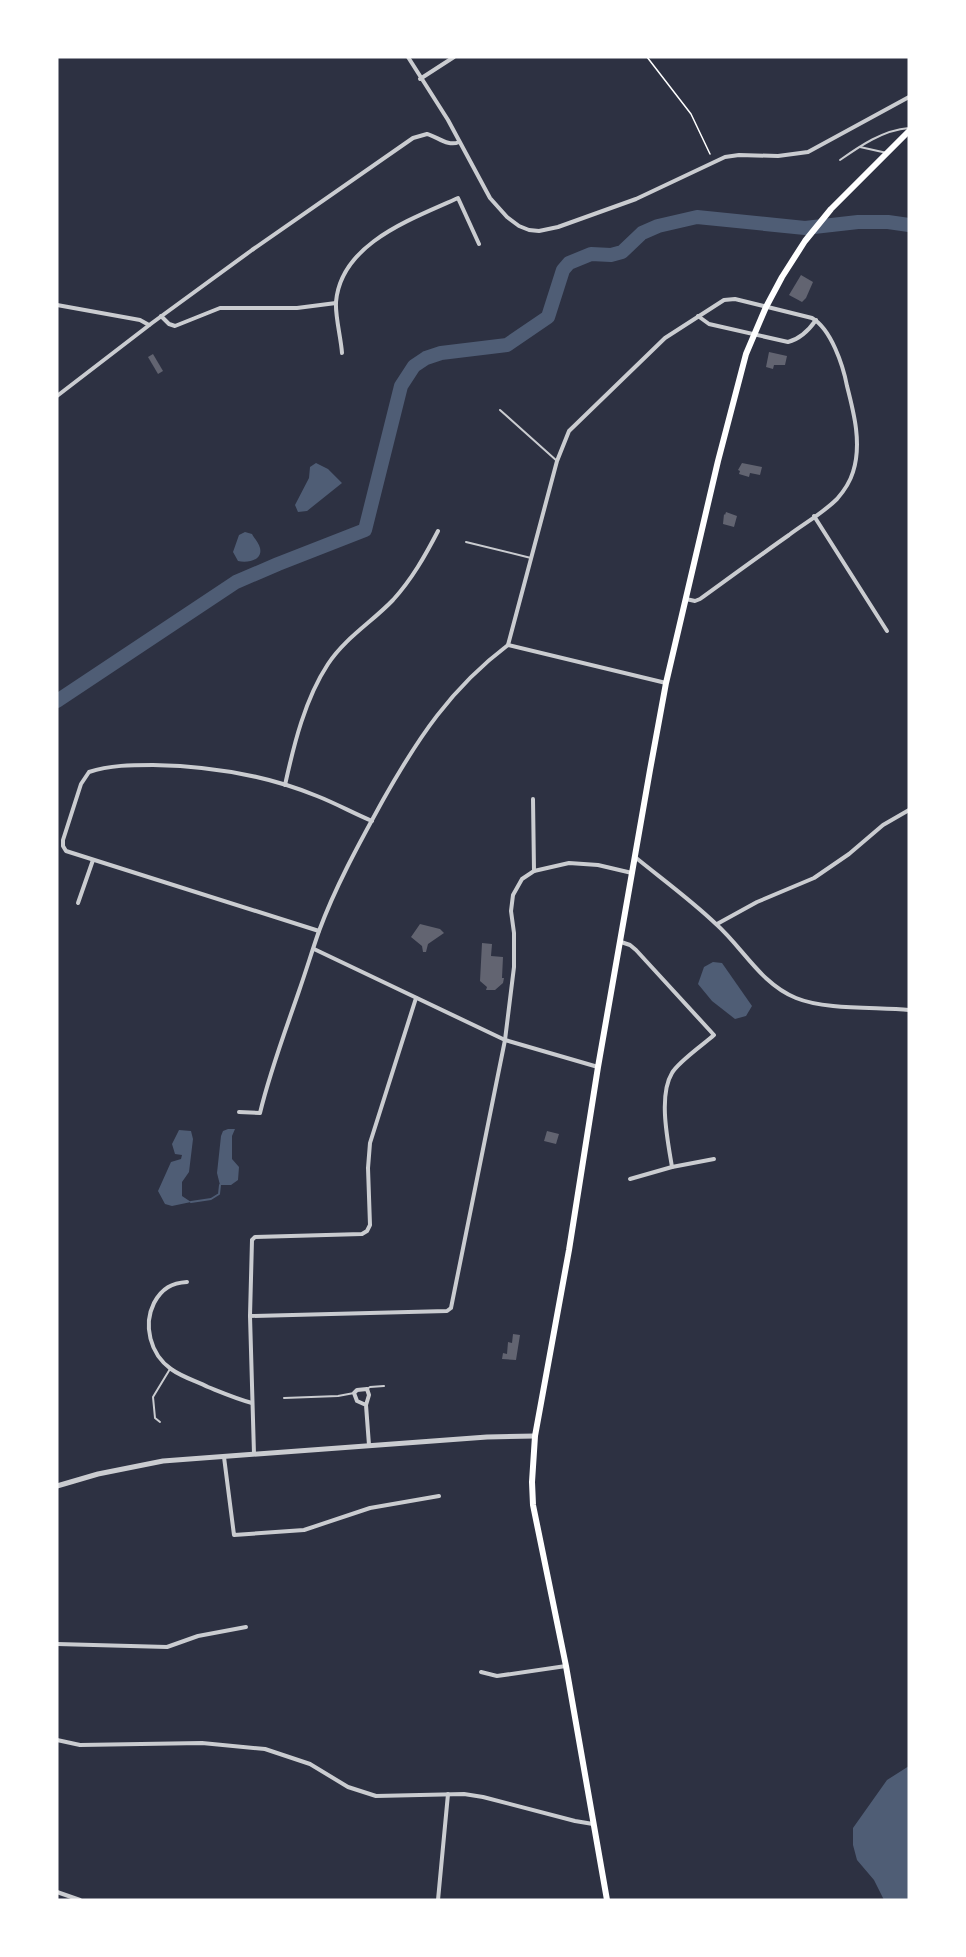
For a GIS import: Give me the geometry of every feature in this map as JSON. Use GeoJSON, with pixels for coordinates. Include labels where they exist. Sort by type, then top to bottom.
{"type":"FeatureCollection","features":[{"type":"Feature","properties":{"kind":"main road"},"geometry":{"type":"LineString","coordinates":[[607,1900],[566,1666],[533,1505],[532,1463],[535,1436],[666,683],[718,461],[746,354],[782,276],[805,241],[831,209],[909,130]]}},
{"type":"Feature","properties":{"kind":"street"},"geometry":{"type":"LineString","coordinates":[[408,57],[448,120],[490,198],[519,226],[539,231],[558,227],[647,195],[725,157],[778,156],[808,152],[909,97]]}},
{"type":"Feature","properties":{"kind":"street"},"geometry":{"type":"LineString","coordinates":[[420,79],[454,57]]}},
{"type":"Feature","properties":{"kind":"street"},"geometry":{"type":"LineString","coordinates":[[57,396],[252,250],[413,138],[427,134],[449,143],[459,142]]}},
{"type":"Feature","properties":{"kind":"street"},"geometry":{"type":"LineString","coordinates":[[342,353],[336,303],[343,277],[359,255],[375,240],[395,227],[458,198],[479,244]]}},
{"type":"Feature","properties":{"kind":"street"},"geometry":{"type":"LineString","coordinates":[[239,1112],[260,1113],[268,1080],[320,931],[340,883],[405,761],[426,729],[458,689],[488,660],[508,645],[565,437],[576,423],[665,338],[724,300],[735,299],[805,315],[816,320],[823,328],[836,350],[845,377],[853,409],[857,453],[853,472],[846,488],[814,516],[700,599],[695,601],[686,599]]}},
{"type":"Feature","properties":{"kind":"street"},"geometry":{"type":"LineString","coordinates":[[161,316],[169,324],[175,326],[220,308],[297,308],[336,303]]}},
{"type":"Feature","properties":{"kind":"street"},"geometry":{"type":"LineString","coordinates":[[57,305],[140,320],[149,325]]}},
{"type":"Feature","properties":{"kind":"street"},"geometry":{"type":"LineString","coordinates":[[698,316],[709,324],[788,342],[794,341],[809,330],[816,320]]}},
{"type":"Feature","properties":{"kind":"street"},"geometry":{"type":"LineString","coordinates":[[814,516],[887,631]]}},
{"type":"Feature","properties":{"kind":"street"},"geometry":{"type":"LineString","coordinates":[[285,785],[303,722],[317,684],[329,664],[344,645],[391,602],[411,580],[438,531]]}},
{"type":"Feature","properties":{"kind":"street"},"geometry":{"type":"LineString","coordinates":[[508,645],[666,683]]}},
{"type":"Feature","properties":{"kind":"street"},"geometry":{"type":"LineString","coordinates":[[320,931],[66,851],[63,846],[81,783],[89,772],[106,768],[133,765],[206,768],[285,785],[372,821]]}},
{"type":"Feature","properties":{"kind":"street"},"geometry":{"type":"LineString","coordinates":[[533,799],[534,871]]}},
{"type":"Feature","properties":{"kind":"street"},"geometry":{"type":"LineString","coordinates":[[717,924],[757,902],[814,878],[849,854],[884,825],[909,810]]}},
{"type":"Feature","properties":{"kind":"street"},"geometry":{"type":"LineString","coordinates":[[635,856],[717,924],[765,978],[781,991],[813,1003],[909,1010]]}},
{"type":"Feature","properties":{"kind":"street"},"geometry":{"type":"LineString","coordinates":[[78,903],[93,860]]}},
{"type":"Feature","properties":{"kind":"street"},"geometry":{"type":"LineString","coordinates":[[250,1316],[447,1311],[451,1308],[505,1040],[514,968],[514,933],[511,911],[513,895],[522,879],[534,871],[569,863],[598,865],[632,873]]}},
{"type":"Feature","properties":{"kind":"street"},"geometry":{"type":"LineString","coordinates":[[621,942],[636,950],[714,1035],[672,1071],[668,1083],[666,1123],[672,1167]]}},
{"type":"Feature","properties":{"kind":"street"},"geometry":{"type":"LineString","coordinates":[[314,950],[505,1040],[598,1067]]}},
{"type":"Feature","properties":{"kind":"street"},"geometry":{"type":"LineString","coordinates":[[254,1454],[250,1316],[252,1240],[255,1237],[362,1234],[367,1231],[370,1225],[368,1168],[370,1143],[416,998]]}},
{"type":"Feature","properties":{"kind":"street"},"geometry":{"type":"LineString","coordinates":[[630,1179],[672,1167],[714,1159]]}},
{"type":"Feature","properties":{"kind":"street"},"geometry":{"type":"LineString","coordinates":[[187,1282],[175,1282],[159,1295],[150,1316],[150,1339],[161,1359],[170,1369],[237,1399],[252,1402]]}},
{"type":"Feature","properties":{"kind":"street"},"geometry":{"type":"LineString","coordinates":[[366,1405],[357,1401],[354,1393],[357,1390],[367,1389],[369,1395],[366,1405],[369,1446]]}},
{"type":"Feature","properties":{"kind":"street"},"geometry":{"type":"LineString","coordinates":[[57,1486],[98,1474],[164,1461],[487,1437],[535,1436]]}},
{"type":"Feature","properties":{"kind":"street"},"geometry":{"type":"LineString","coordinates":[[224,1456],[234,1535],[304,1530],[370,1508],[439,1496]]}},
{"type":"Feature","properties":{"kind":"street"},"geometry":{"type":"LineString","coordinates":[[57,1644],[167,1647],[198,1636],[246,1627]]}},
{"type":"Feature","properties":{"kind":"street"},"geometry":{"type":"LineString","coordinates":[[481,1672],[497,1676],[566,1666]]}},
{"type":"Feature","properties":{"kind":"street"},"geometry":{"type":"LineString","coordinates":[[57,1740],[80,1745],[202,1743],[265,1749],[310,1764],[348,1787],[361,1792],[388,1797],[448,1794],[483,1797],[593,1824]]}},
{"type":"Feature","properties":{"kind":"street"},"geometry":{"type":"LineString","coordinates":[[438,1900],[448,1794]]}},
{"type":"Feature","properties":{"kind":"street"},"geometry":{"type":"LineString","coordinates":[[57,1892],[80,1900]]}},
{"type":"Feature","properties":{"kind":"lane"},"geometry":{"type":"LineString","coordinates":[[840,160],[872,140],[891,132],[909,130]]}},
{"type":"Feature","properties":{"kind":"lane"},"geometry":{"type":"LineString","coordinates":[[860,147],[887,153]]}},
{"type":"Feature","properties":{"kind":"lane"},"geometry":{"type":"LineString","coordinates":[[500,410],[557,461]]}},
{"type":"Feature","properties":{"kind":"lane"},"geometry":{"type":"LineString","coordinates":[[466,542],[532,558]]}},
{"type":"Feature","properties":{"kind":"lane"},"geometry":{"type":"LineString","coordinates":[[160,1422],[155,1418],[153,1397],[170,1369]]}},
{"type":"Feature","properties":{"kind":"lane"},"geometry":{"type":"LineString","coordinates":[[367,1389],[384,1386]]}},
{"type":"Feature","properties":{"kind":"lane"},"geometry":{"type":"LineString","coordinates":[[284,1398],[338,1396],[354,1393]]}},
{"type":"Feature","properties":{"kind":"path"},"geometry":{"type":"LineString","coordinates":[[647,57],[691,114],[710,154]]}},
{"type":"Feature","properties":{"kind":"water"},"geometry":{"type":"Polygon","coordinates":[[[316,463],[328,469],[342,483],[307,511],[298,512],[295,505],[309,478],[310,467],[316,463]]]}},
{"type":"Feature","properties":{"kind":"water"},"geometry":{"type":"Polygon","coordinates":[[[245,532],[252,534],[260,552],[257,558],[246,562],[238,561],[233,552],[239,535],[245,532]]]}},
{"type":"Feature","properties":{"kind":"water"},"geometry":{"type":"Polygon","coordinates":[[[713,962],[722,963],[752,1006],[746,1016],[735,1019],[712,1001],[698,984],[704,967],[713,962]]]}},
{"type":"Feature","properties":{"kind":"water"},"geometry":{"type":"Polygon","coordinates":[[[235,1129],[232,1136],[232,1159],[239,1167],[238,1180],[231,1185],[220,1185],[217,1173],[221,1136],[223,1131],[235,1129]]]}},
{"type":"Feature","properties":{"kind":"water"},"geometry":{"type":"Polygon","coordinates":[[[179,1130],[191,1131],[193,1139],[189,1172],[182,1182],[182,1196],[191,1202],[172,1206],[165,1204],[158,1191],[171,1162],[181,1159],[182,1155],[175,1154],[172,1144],[179,1130]]]}},
{"type":"Feature","properties":{"kind":"water"},"geometry":{"type":"Polygon","coordinates":[[[909,1766],[909,1900],[884,1900],[874,1880],[857,1860],[853,1845],[853,1828],[887,1780],[909,1766]]]}},
{"type":"Feature","properties":{"kind":"building"},"geometry":{"type":"Polygon","coordinates":[[[801,275],[813,282],[802,302],[789,295],[801,275]]]}},
{"type":"Feature","properties":{"kind":"building"},"geometry":{"type":"Polygon","coordinates":[[[769,352],[787,356],[785,365],[774,365],[773,369],[766,367],[769,352]]]}},
{"type":"Feature","properties":{"kind":"building"},"geometry":{"type":"Polygon","coordinates":[[[153,354],[163,371],[158,374],[148,357],[153,354]]]}},
{"type":"Feature","properties":{"kind":"building"},"geometry":{"type":"Polygon","coordinates":[[[742,463],[762,467],[760,475],[750,473],[749,477],[739,474],[738,470],[742,463]]]}},
{"type":"Feature","properties":{"kind":"building"},"geometry":{"type":"Polygon","coordinates":[[[726,512],[737,516],[734,527],[723,524],[726,512]]]}},
{"type":"Feature","properties":{"kind":"building"},"geometry":{"type":"Polygon","coordinates":[[[420,924],[440,929],[444,933],[428,944],[426,952],[423,952],[422,946],[411,937],[420,924]]]}},
{"type":"Feature","properties":{"kind":"building"},"geometry":{"type":"Polygon","coordinates":[[[482,943],[492,944],[491,956],[503,957],[503,983],[495,990],[486,990],[487,987],[480,981],[482,943]]]}},
{"type":"Feature","properties":{"kind":"building"},"geometry":{"type":"Polygon","coordinates":[[[547,1131],[559,1134],[556,1144],[544,1141],[547,1131]]]}},
{"type":"Feature","properties":{"kind":"building"},"geometry":{"type":"Polygon","coordinates":[[[513,1334],[520,1335],[516,1360],[502,1359],[503,1353],[507,1354],[508,1342],[512,1343],[513,1334]]]}},
{"type":"Feature","properties":{"kind":"waterway"},"geometry":{"type":"LineString","coordinates":[[57,701],[236,582],[365,530],[401,386],[414,366],[426,358],[441,353],[507,345],[548,317],[563,270],[569,263],[591,254],[611,255],[622,252],[642,233],[658,226],[697,217],[805,228],[858,222],[909,225]]}},
{"type":"Feature","properties":{"kind":"waterway"},"geometry":{"type":"LineString","coordinates":[[191,1202],[211,1199],[219,1194],[220,1185]]}}]}
